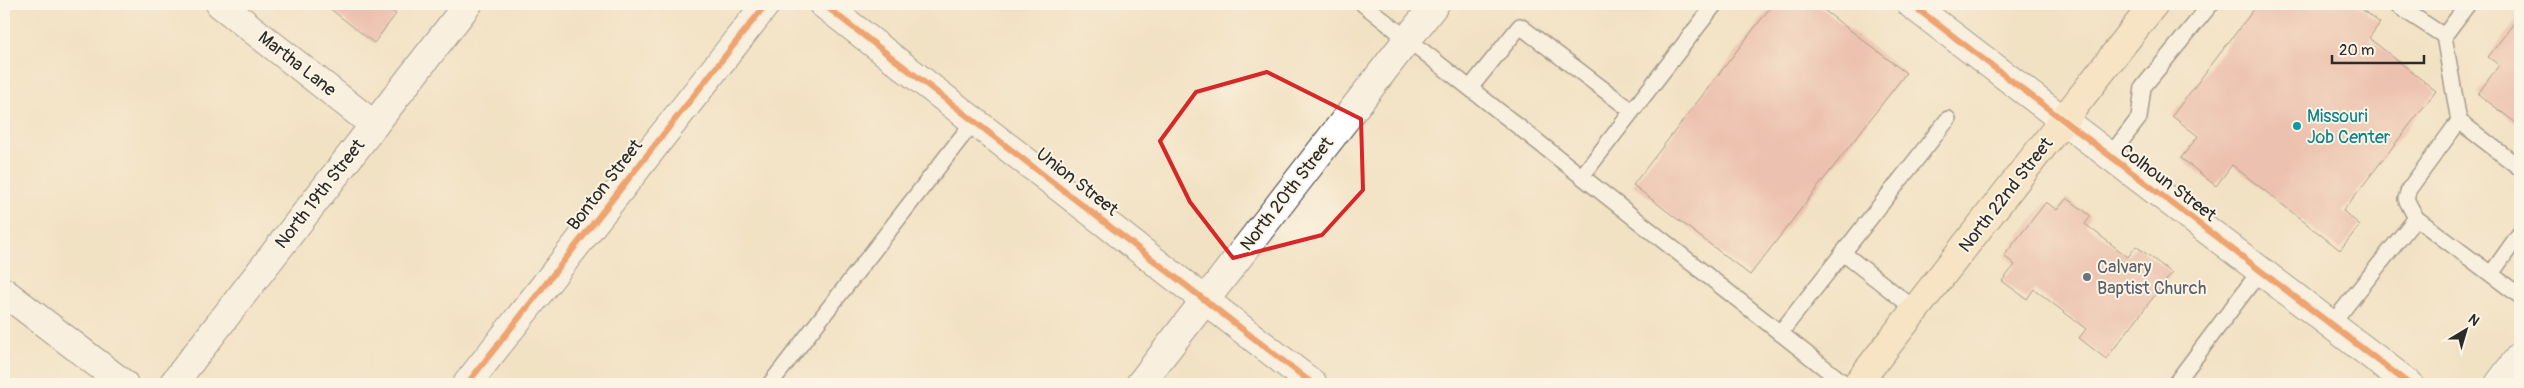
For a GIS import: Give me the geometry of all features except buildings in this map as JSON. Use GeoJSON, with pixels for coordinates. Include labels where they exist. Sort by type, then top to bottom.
{"type":"FeatureCollection","features":[{"type":"Feature","properties":{"kind":"main road","name":"North 22nd Street"},"geometry":{"type":"LineString","coordinates":[[1857,384],[2154,4]]}},
{"type":"Feature","properties":{"kind":"street","name":"Martha Lane"},"geometry":{"type":"LineString","coordinates":[[220,4],[374,125]]}},
{"type":"Feature","properties":{"kind":"street","name":"North 19th Street"},"geometry":{"type":"LineString","coordinates":[[173,384],[468,4]]}},
{"type":"Feature","properties":{"kind":"street","name":"Bonton Street"},"geometry":{"type":"LineString","coordinates":[[467,384],[766,4]]}},
{"type":"Feature","properties":{"kind":"street","name":"Union Street"},"geometry":{"type":"LineString","coordinates":[[823,4],[1313,384]]}},
{"type":"Feature","properties":{"kind":"street","name":"North 20th Street"},"geometry":{"type":"LineString","coordinates":[[1140,384],[1435,4]]}},
{"type":"Feature","properties":{"kind":"street","name":"Colhoun Street"},"geometry":{"type":"LineString","coordinates":[[1910,4],[2409,384]]}},
{"type":"Feature","properties":{"kind":"street"},"geometry":{"type":"LineString","coordinates":[[4,292],[124,384]]}},
{"type":"Feature","properties":{"kind":"street"},"geometry":{"type":"LineString","coordinates":[[2499,384],[2520,356]]}},
{"type":"Feature","properties":{"kind":"lane"},"geometry":{"type":"LineString","coordinates":[[1363,4],[1845,384]]}},
{"type":"Feature","properties":{"kind":"lane"},"geometry":{"type":"LineString","coordinates":[[1582,176],[1715,4]]}},
{"type":"Feature","properties":{"kind":"lane"},"geometry":{"type":"LineString","coordinates":[[2109,156],[2139,118],[2143,87],[2210,4]]}},
{"type":"Feature","properties":{"kind":"lane"},"geometry":{"type":"LineString","coordinates":[[2394,4],[2444,36]]}},
{"type":"Feature","properties":{"kind":"lane"},"geometry":{"type":"LineString","coordinates":[[2468,4],[2444,36],[2459,121],[2520,168]]}},
{"type":"Feature","properties":{"kind":"lane"},"geometry":{"type":"LineString","coordinates":[[1470,88],[1520,26],[1632,112]]}},
{"type":"Feature","properties":{"kind":"lane"},"geometry":{"type":"LineString","coordinates":[[1780,333],[1948,119]]}},
{"type":"Feature","properties":{"kind":"lane"},"geometry":{"type":"LineString","coordinates":[[770,384],[974,121]]}},
{"type":"Feature","properties":{"kind":"lane"},"geometry":{"type":"LineString","coordinates":[[2459,121],[2410,188],[2406,199],[2416,218],[2520,296]]}},
{"type":"Feature","properties":{"kind":"lane"},"geometry":{"type":"LineString","coordinates":[[2331,325],[2416,218]]}},
{"type":"Feature","properties":{"kind":"lane"},"geometry":{"type":"LineString","coordinates":[[2491,274],[2520,233]]}},
{"type":"Feature","properties":{"kind":"lane"},"geometry":{"type":"LineString","coordinates":[[1843,253],[1916,310]]}},
{"type":"Feature","properties":{"kind":"lane"},"geometry":{"type":"LineString","coordinates":[[2176,384],[2260,271]]}},
{"type":"Feature","properties":{"kind":"highlighted area"},"geometry":{"type":"Polygon","coordinates":[[[1267,72],[1361,119],[1363,190],[1322,235],[1233,258],[1190,202],[1160,141],[1196,92],[1267,72]]]}},
{"type":"Feature","properties":{"kind":"cycle path"},"geometry":{"type":"LineString","coordinates":[[467,384],[766,4]]}},
{"type":"Feature","properties":{"kind":"cycle path"},"geometry":{"type":"LineString","coordinates":[[823,4],[1313,384]]}},
{"type":"Feature","properties":{"kind":"cycle path"},"geometry":{"type":"LineString","coordinates":[[1911,4],[2409,384]]}},
{"type":"Feature","properties":{"kind":"place","name":"Missouri Job Center"},"geometry":{"type":"Point","coordinates":[2297,126]}},
{"type":"Feature","properties":{"kind":"place","name":"Calvary Baptist Church"},"geometry":{"type":"Point","coordinates":[2087,277]}}]}
